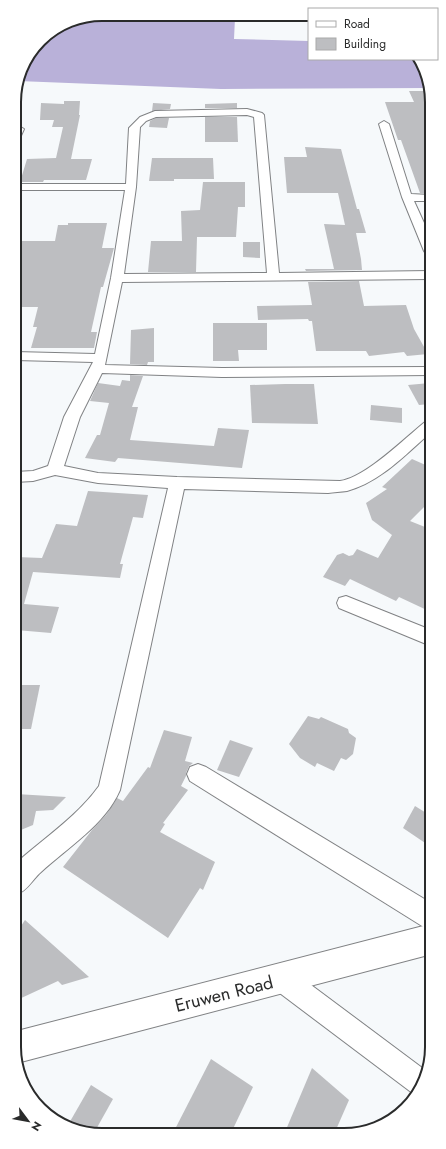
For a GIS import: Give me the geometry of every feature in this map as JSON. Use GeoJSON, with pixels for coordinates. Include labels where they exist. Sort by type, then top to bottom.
{"type":"FeatureCollection","features":[{"type":"Feature","properties":{"kind":"street"},"geometry":{"type":"LineString","coordinates":[[55,470],[72,417],[99,364],[117,278],[131,187],[134,128],[144,117],[155,114],[247,112],[260,116],[273,276]]}},
{"type":"Feature","properties":{"kind":"street"},"geometry":{"type":"LineString","coordinates":[[384,124],[407,197],[425,239]]}},
{"type":"Feature","properties":{"kind":"street"},"geometry":{"type":"LineString","coordinates":[[21,187],[131,187]]}},
{"type":"Feature","properties":{"kind":"street"},"geometry":{"type":"LineString","coordinates":[[407,197],[425,198]]}},
{"type":"Feature","properties":{"kind":"street"},"geometry":{"type":"LineString","coordinates":[[117,278],[425,276]]}},
{"type":"Feature","properties":{"kind":"street"},"geometry":{"type":"LineString","coordinates":[[21,357],[99,364],[156,372],[219,373],[425,371]]}},
{"type":"Feature","properties":{"kind":"street"},"geometry":{"type":"LineString","coordinates":[[21,477],[33,476],[55,470],[98,478],[177,483],[328,487],[347,485],[362,479],[373,472],[425,429]]}},
{"type":"Feature","properties":{"kind":"street"},"geometry":{"type":"LineString","coordinates":[[21,877],[31,865],[100,803],[109,790],[177,483]]}},
{"type":"Feature","properties":{"kind":"street"},"geometry":{"type":"LineString","coordinates":[[346,603],[425,636]]}},
{"type":"Feature","properties":{"kind":"street"},"geometry":{"type":"LineString","coordinates":[[198,774],[425,913]]}},
{"type":"Feature","properties":{"kind":"street","name":"Eruwen Road"},"geometry":{"type":"LineString","coordinates":[[21,1046],[425,941]]}},
{"type":"Feature","properties":{"kind":"street"},"geometry":{"type":"LineString","coordinates":[[282,979],[417,1081]]}},
{"type":"Feature","properties":{"kind":"shaded area"},"geometry":{"type":"Polygon","coordinates":[[[97,21],[235,21],[234,39],[308,41],[308,60],[413,60],[419,71],[423,88],[221,89],[24,81],[29,66],[45,45],[61,32],[76,25],[97,21]]]}},
{"type":"Feature","properties":{"kind":"building"},"geometry":{"type":"Polygon","coordinates":[[[409,91],[424,91],[425,194],[420,193],[401,140],[398,140],[385,102],[414,102],[409,91]]]}},
{"type":"Feature","properties":{"kind":"building"},"geometry":{"type":"Polygon","coordinates":[[[64,101],[80,101],[80,115],[71,159],[92,159],[86,180],[44,180],[43,182],[21,182],[27,159],[56,158],[63,127],[52,127],[54,120],[40,120],[41,103],[64,104],[64,101]]]}},
{"type":"Feature","properties":{"kind":"building"},"geometry":{"type":"Polygon","coordinates":[[[153,103],[171,104],[170,109],[152,111],[153,103]]]}},
{"type":"Feature","properties":{"kind":"building"},"geometry":{"type":"Polygon","coordinates":[[[237,103],[237,108],[205,108],[205,104],[237,103]]]}},
{"type":"Feature","properties":{"kind":"building"},"geometry":{"type":"Polygon","coordinates":[[[205,117],[237,117],[238,142],[205,142],[205,117]]]}},
{"type":"Feature","properties":{"kind":"building"},"geometry":{"type":"Polygon","coordinates":[[[156,118],[169,118],[167,128],[149,127],[150,121],[156,118]]]}},
{"type":"Feature","properties":{"kind":"building"},"geometry":{"type":"Polygon","coordinates":[[[305,147],[341,149],[357,209],[359,209],[366,233],[356,233],[362,270],[306,271],[305,269],[334,269],[324,224],[345,225],[338,193],[287,193],[284,157],[307,157],[305,147]]]}},
{"type":"Feature","properties":{"kind":"building"},"geometry":{"type":"Polygon","coordinates":[[[152,158],[213,158],[214,179],[174,179],[174,181],[149,181],[152,158]]]}},
{"type":"Feature","properties":{"kind":"building"},"geometry":{"type":"Polygon","coordinates":[[[203,182],[245,182],[245,207],[238,207],[236,237],[197,237],[196,272],[148,272],[151,241],[182,241],[181,211],[200,210],[203,182]]]}},
{"type":"Feature","properties":{"kind":"building"},"geometry":{"type":"Polygon","coordinates":[[[68,223],[107,223],[102,248],[114,248],[103,287],[101,287],[91,332],[97,332],[94,348],[31,348],[37,327],[33,327],[38,307],[21,307],[21,241],[55,241],[58,225],[68,225],[68,223]]]}},
{"type":"Feature","properties":{"kind":"building"},"geometry":{"type":"Polygon","coordinates":[[[243,242],[260,242],[260,258],[243,257],[243,242]]]}},
{"type":"Feature","properties":{"kind":"building"},"geometry":{"type":"Polygon","coordinates":[[[359,281],[364,306],[406,305],[414,329],[425,349],[425,354],[407,356],[404,352],[369,356],[366,351],[316,351],[312,321],[309,321],[308,319],[258,320],[257,306],[312,305],[308,282],[359,281]]]}},
{"type":"Feature","properties":{"kind":"building"},"geometry":{"type":"Polygon","coordinates":[[[213,323],[267,323],[267,350],[238,350],[239,361],[213,361],[213,323]]]}},
{"type":"Feature","properties":{"kind":"building"},"geometry":{"type":"Polygon","coordinates":[[[154,328],[154,362],[148,362],[147,365],[130,364],[131,330],[154,328]]]}},
{"type":"Feature","properties":{"kind":"building"},"geometry":{"type":"Polygon","coordinates":[[[130,375],[143,376],[132,407],[138,407],[130,440],[214,446],[218,428],[249,430],[242,468],[118,458],[115,462],[85,458],[97,435],[100,435],[109,403],[90,401],[98,383],[120,386],[122,380],[130,381],[130,375]]]}},
{"type":"Feature","properties":{"kind":"building"},"geometry":{"type":"Polygon","coordinates":[[[425,383],[425,404],[419,405],[408,385],[425,383]]]}},
{"type":"Feature","properties":{"kind":"building"},"geometry":{"type":"Polygon","coordinates":[[[314,384],[318,424],[252,423],[250,385],[314,384]]]}},
{"type":"Feature","properties":{"kind":"building"},"geometry":{"type":"Polygon","coordinates":[[[371,405],[402,408],[402,423],[370,420],[371,405]]]}},
{"type":"Feature","properties":{"kind":"building"},"geometry":{"type":"Polygon","coordinates":[[[412,459],[425,465],[425,506],[410,521],[425,527],[425,609],[399,597],[396,601],[350,579],[345,586],[323,577],[337,555],[343,553],[349,556],[353,555],[357,549],[378,558],[392,535],[372,520],[366,503],[387,489],[382,487],[412,459]]]}},
{"type":"Feature","properties":{"kind":"building"},"geometry":{"type":"Polygon","coordinates":[[[88,491],[148,495],[143,518],[133,517],[120,564],[123,564],[120,578],[33,572],[24,604],[59,607],[51,633],[21,630],[21,557],[42,558],[56,524],[77,526],[88,491]]]}},
{"type":"Feature","properties":{"kind":"building"},"geometry":{"type":"Polygon","coordinates":[[[21,685],[40,685],[31,729],[21,729],[21,685]]]}},
{"type":"Feature","properties":{"kind":"building"},"geometry":{"type":"Polygon","coordinates":[[[308,716],[319,719],[321,717],[348,729],[349,733],[356,738],[353,754],[346,760],[341,758],[334,771],[317,763],[315,767],[300,758],[289,744],[308,716]]]}},
{"type":"Feature","properties":{"kind":"building"},"geometry":{"type":"Polygon","coordinates":[[[164,730],[192,737],[185,761],[193,763],[189,766],[181,786],[188,790],[163,823],[165,824],[160,832],[215,862],[203,890],[200,888],[168,938],[63,867],[92,830],[106,815],[117,798],[123,801],[148,767],[150,768],[164,730]]]}},
{"type":"Feature","properties":{"kind":"building"},"geometry":{"type":"Polygon","coordinates":[[[230,740],[253,748],[239,777],[217,770],[230,740]]]}},
{"type":"Feature","properties":{"kind":"building"},"geometry":{"type":"Polygon","coordinates":[[[21,794],[66,797],[53,810],[36,811],[33,825],[21,830],[21,794]]]}},
{"type":"Feature","properties":{"kind":"building"},"geometry":{"type":"Polygon","coordinates":[[[415,806],[425,812],[425,843],[403,828],[415,806]]]}},
{"type":"Feature","properties":{"kind":"building"},"geometry":{"type":"Polygon","coordinates":[[[25,920],[89,977],[62,985],[58,981],[21,998],[21,926],[25,920]]]}},
{"type":"Feature","properties":{"kind":"building"},"geometry":{"type":"Polygon","coordinates":[[[211,1059],[253,1087],[233,1128],[176,1128],[211,1059]]]}},
{"type":"Feature","properties":{"kind":"building"},"geometry":{"type":"Polygon","coordinates":[[[312,1068],[349,1100],[337,1128],[287,1128],[312,1068]]]}},
{"type":"Feature","properties":{"kind":"building"},"geometry":{"type":"Polygon","coordinates":[[[91,1085],[113,1099],[97,1128],[70,1122],[91,1085]]]}}]}
